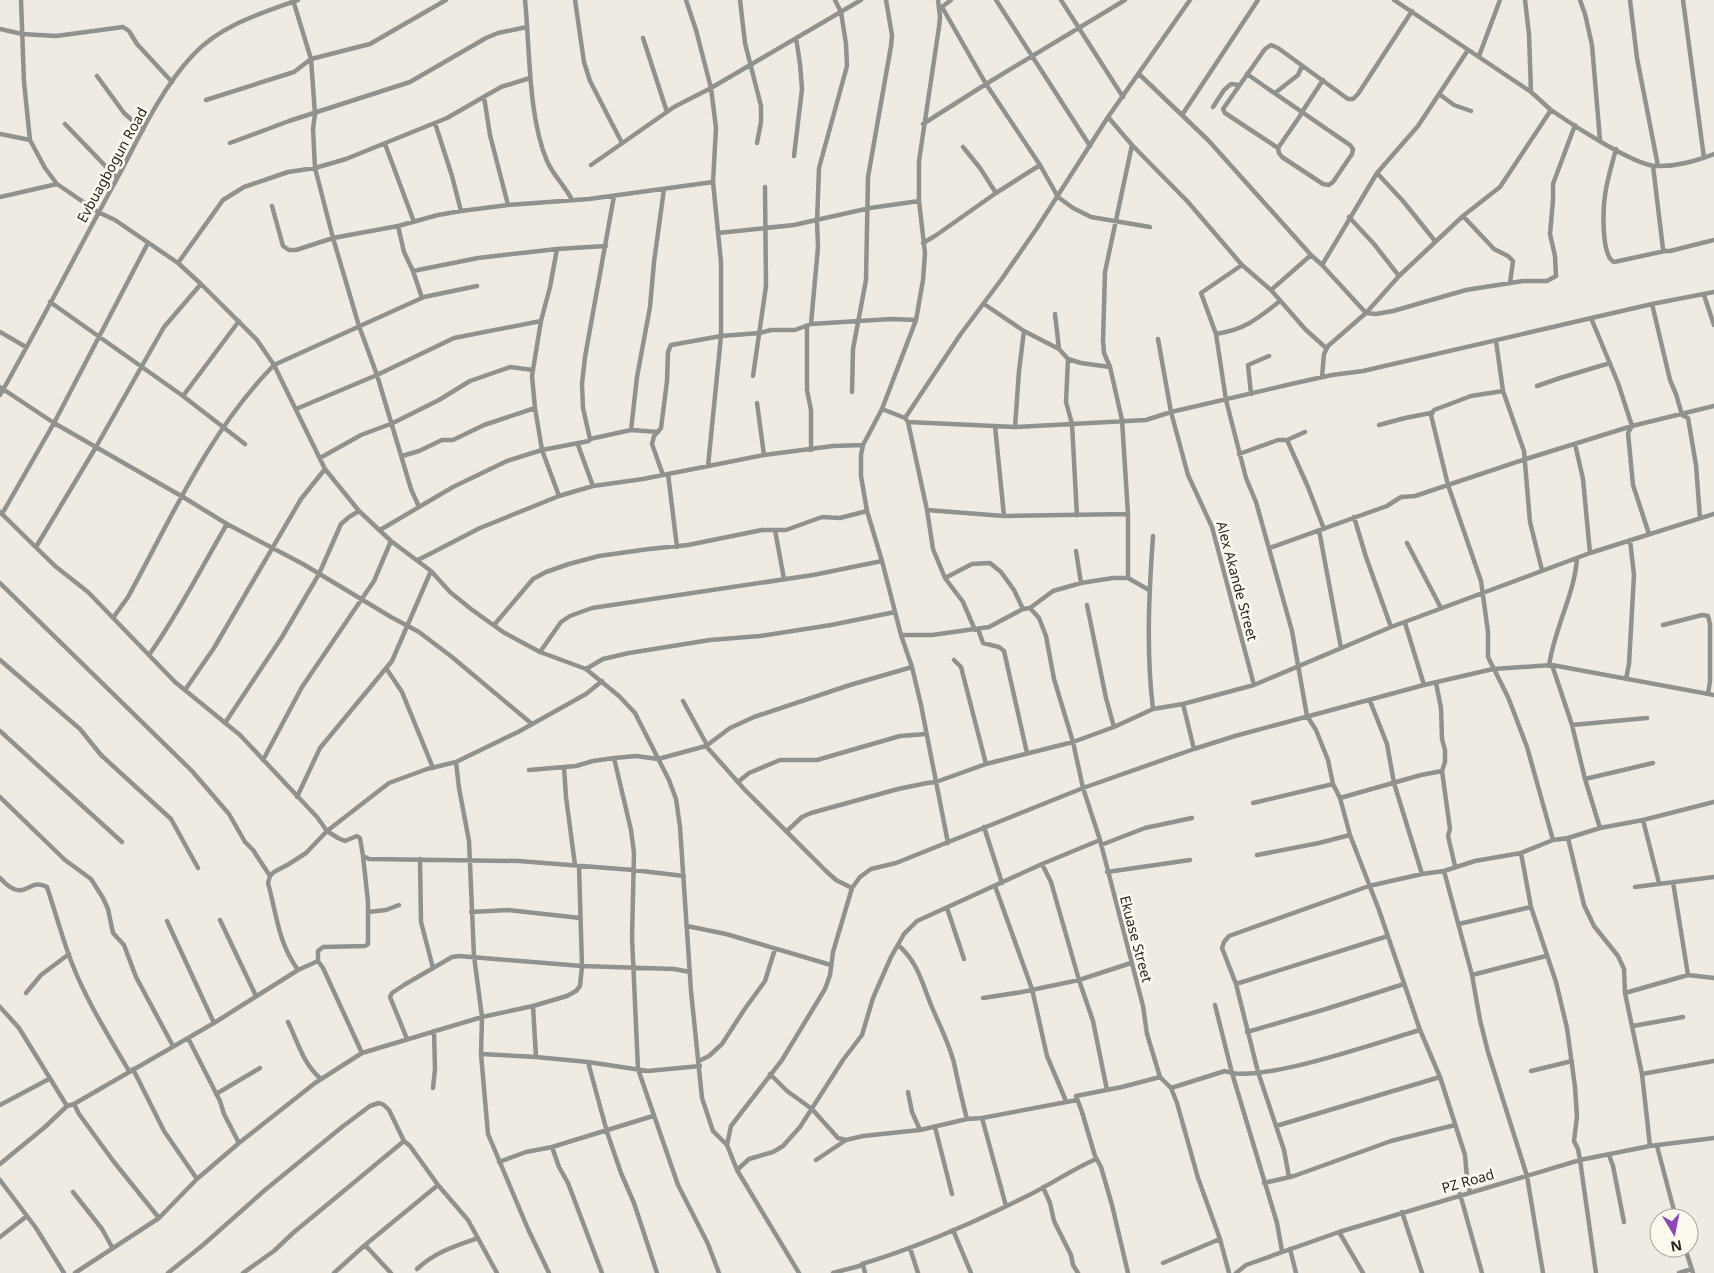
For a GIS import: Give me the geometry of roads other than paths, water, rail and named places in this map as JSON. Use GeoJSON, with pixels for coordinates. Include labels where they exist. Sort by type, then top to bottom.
{"type":"FeatureCollection","features":[{"type":"Feature","properties":{"kind":"street"},"geometry":{"type":"LineString","coordinates":[[21,0],[24,82],[30,140],[45,168],[57,184],[98,212],[115,220],[178,263],[257,340],[274,365],[325,469],[359,511],[391,541],[431,571],[450,592],[471,609],[516,640],[540,652],[586,669],[602,681],[635,712],[669,780],[676,799],[702,1098],[713,1131],[726,1145],[737,1170],[799,1273]]}},
{"type":"Feature","properties":{"kind":"street"},"geometry":{"type":"LineString","coordinates":[[295,0],[311,59],[315,168],[359,326],[393,423],[411,489],[419,507]]}},
{"type":"Feature","properties":{"kind":"street","name":"Evbuagbogun Road"},"geometry":{"type":"LineString","coordinates":[[0,395],[2,388],[143,130],[172,82],[192,56],[213,38],[252,16],[295,0]]}},
{"type":"Feature","properties":{"kind":"street"},"geometry":{"type":"LineString","coordinates":[[206,100],[294,72],[311,59],[370,44],[446,0]]}},
{"type":"Feature","properties":{"kind":"street"},"geometry":{"type":"LineString","coordinates":[[525,0],[530,78],[538,132],[548,164],[572,200]]}},
{"type":"Feature","properties":{"kind":"street"},"geometry":{"type":"LineString","coordinates":[[575,0],[584,62],[590,81],[622,143]]}},
{"type":"Feature","properties":{"kind":"street"},"geometry":{"type":"LineString","coordinates":[[686,0],[711,88],[716,128],[713,182],[721,262],[721,336],[708,466]]}},
{"type":"Feature","properties":{"kind":"street"},"geometry":{"type":"LineString","coordinates":[[740,0],[745,43],[752,64],[752,74],[761,106],[758,143]]}},
{"type":"Feature","properties":{"kind":"street"},"geometry":{"type":"LineString","coordinates":[[811,450],[811,410],[807,390],[809,325],[818,247],[816,222],[818,168],[847,66],[848,54],[841,12],[835,0]]}},
{"type":"Feature","properties":{"kind":"street"},"geometry":{"type":"LineString","coordinates":[[591,165],[667,112],[861,0]]}},
{"type":"Feature","properties":{"kind":"street"},"geometry":{"type":"LineString","coordinates":[[852,392],[853,349],[866,280],[868,177],[892,35],[886,0]]}},
{"type":"Feature","properties":{"kind":"street"},"geometry":{"type":"LineString","coordinates":[[938,0],[986,84],[1040,165],[1058,197],[1073,208],[1091,216],[1150,226]]}},
{"type":"Feature","properties":{"kind":"street"},"geometry":{"type":"LineString","coordinates":[[948,843],[912,667],[901,635],[882,560],[867,511],[861,476],[861,455],[863,445],[882,409],[916,320],[924,280],[925,253],[919,201],[919,161],[941,7],[950,0]]}},
{"type":"Feature","properties":{"kind":"street"},"geometry":{"type":"LineString","coordinates":[[996,0],[1090,146]]}},
{"type":"Feature","properties":{"kind":"street"},"geometry":{"type":"LineString","coordinates":[[1061,0],[1123,97]]}},
{"type":"Feature","properties":{"kind":"street"},"geometry":{"type":"LineString","coordinates":[[923,124],[1125,0]]}},
{"type":"Feature","properties":{"kind":"street"},"geometry":{"type":"LineString","coordinates":[[1027,752],[1004,651],[999,647],[983,643],[963,602],[945,578],[934,550],[927,510],[906,420],[960,335],[984,304],[1058,197],[1108,117],[1190,0]]}},
{"type":"Feature","properties":{"kind":"street"},"geometry":{"type":"LineString","coordinates":[[1182,114],[1258,0]]}},
{"type":"Feature","properties":{"kind":"street"},"geometry":{"type":"LineString","coordinates":[[1394,0],[1531,92],[1551,110],[1634,160],[1656,166],[1671,166],[1693,162],[1714,154]]}},
{"type":"Feature","properties":{"kind":"street"},"geometry":{"type":"LineString","coordinates":[[1479,56],[1500,0]]}},
{"type":"Feature","properties":{"kind":"street"},"geometry":{"type":"LineString","coordinates":[[1525,0],[1529,34],[1531,92]]}},
{"type":"Feature","properties":{"kind":"street"},"geometry":{"type":"LineString","coordinates":[[1580,0],[1592,45],[1600,140]]}},
{"type":"Feature","properties":{"kind":"street"},"geometry":{"type":"LineString","coordinates":[[1630,0],[1637,58],[1656,166],[1663,249],[1665,251]]}},
{"type":"Feature","properties":{"kind":"street"},"geometry":{"type":"LineString","coordinates":[[1683,0],[1704,158]]}},
{"type":"Feature","properties":{"kind":"street"},"geometry":{"type":"LineString","coordinates":[[1247,74],[1350,145],[1353,149],[1352,154],[1333,182],[1329,184],[1323,184],[1282,157],[1278,148],[1225,113],[1223,109],[1225,104],[1265,49],[1271,46],[1278,48],[1348,98],[1353,99],[1412,11]]}},
{"type":"Feature","properties":{"kind":"street"},"geometry":{"type":"LineString","coordinates":[[230,143],[289,121],[410,82],[486,38],[498,33],[527,27]]}},
{"type":"Feature","properties":{"kind":"street"},"geometry":{"type":"LineString","coordinates":[[0,29],[22,34],[56,36],[123,28],[129,31],[137,44],[172,82]]}},
{"type":"Feature","properties":{"kind":"street"},"geometry":{"type":"LineString","coordinates":[[643,38],[667,112]]}},
{"type":"Feature","properties":{"kind":"street"},"geometry":{"type":"LineString","coordinates":[[794,156],[802,89],[796,38]]}},
{"type":"Feature","properties":{"kind":"street"},"geometry":{"type":"LineString","coordinates":[[1322,265],[1349,217],[1373,183],[1377,173],[1418,126],[1468,50]]}},
{"type":"Feature","properties":{"kind":"street"},"geometry":{"type":"LineString","coordinates":[[1275,93],[1298,75],[1302,66]]}},
{"type":"Feature","properties":{"kind":"street"},"geometry":{"type":"LineString","coordinates":[[1139,74],[1208,140],[1310,256],[1322,265],[1366,313],[1376,314],[1393,311],[1458,292],[1510,283],[1547,281],[1556,276],[1555,256],[1550,234],[1553,184],[1575,125]]}},
{"type":"Feature","properties":{"kind":"street"},"geometry":{"type":"LineString","coordinates":[[97,76],[124,113],[143,130]]}},
{"type":"Feature","properties":{"kind":"street"},"geometry":{"type":"LineString","coordinates":[[178,263],[223,200],[244,187],[288,172],[315,168],[346,159],[435,123],[501,87],[530,78]]}},
{"type":"Feature","properties":{"kind":"street"},"geometry":{"type":"LineString","coordinates":[[1278,148],[1323,80]]}},
{"type":"Feature","properties":{"kind":"street"},"geometry":{"type":"LineString","coordinates":[[1213,106],[1224,90],[1231,84],[1239,86]]}},
{"type":"Feature","properties":{"kind":"street"},"geometry":{"type":"LineString","coordinates":[[1439,94],[1454,105],[1470,111]]}},
{"type":"Feature","properties":{"kind":"street"},"geometry":{"type":"LineString","coordinates":[[484,97],[490,135],[508,205]]}},
{"type":"Feature","properties":{"kind":"street"},"geometry":{"type":"LineString","coordinates":[[1322,377],[1326,348],[1366,313],[1399,276],[1435,241],[1500,187],[1551,110]]}},
{"type":"Feature","properties":{"kind":"street"},"geometry":{"type":"LineString","coordinates":[[1108,117],[1132,145],[1188,202],[1242,265],[1271,290],[1305,329],[1326,348]]}},
{"type":"Feature","properties":{"kind":"street"},"geometry":{"type":"LineString","coordinates":[[435,123],[461,211]]}},
{"type":"Feature","properties":{"kind":"street"},"geometry":{"type":"LineString","coordinates":[[65,124],[117,178]]}},
{"type":"Feature","properties":{"kind":"street"},"geometry":{"type":"LineString","coordinates":[[0,134],[30,140]]}},
{"type":"Feature","properties":{"kind":"street"},"geometry":{"type":"LineString","coordinates":[[385,144],[414,222]]}},
{"type":"Feature","properties":{"kind":"street"},"geometry":{"type":"LineString","coordinates":[[1128,578],[1128,514],[1122,420],[1110,367],[1104,353],[1103,341],[1105,272],[1132,145]]}},
{"type":"Feature","properties":{"kind":"street"},"geometry":{"type":"LineString","coordinates":[[963,147],[996,192]]}},
{"type":"Feature","properties":{"kind":"street"},"geometry":{"type":"LineString","coordinates":[[1616,150],[1605,196],[1604,231],[1606,253],[1611,260],[1614,262],[1714,240]]}},
{"type":"Feature","properties":{"kind":"street"},"geometry":{"type":"LineString","coordinates":[[923,243],[996,192],[1040,165]]}},
{"type":"Feature","properties":{"kind":"street"},"geometry":{"type":"LineString","coordinates":[[1377,173],[1403,201],[1435,241]]}},
{"type":"Feature","properties":{"kind":"street"},"geometry":{"type":"LineString","coordinates":[[272,206],[282,246],[286,249],[296,250],[333,238],[398,226],[461,211],[614,196],[713,182]]}},
{"type":"Feature","properties":{"kind":"street"},"geometry":{"type":"LineString","coordinates":[[0,197],[57,184]]}},
{"type":"Feature","properties":{"kind":"street"},"geometry":{"type":"LineString","coordinates":[[753,376],[766,286],[765,187]]}},
{"type":"Feature","properties":{"kind":"street"},"geometry":{"type":"LineString","coordinates":[[631,430],[637,377],[650,307],[664,188]]}},
{"type":"Feature","properties":{"kind":"street"},"geometry":{"type":"LineString","coordinates":[[590,438],[583,408],[582,384],[585,357],[614,196]]}},
{"type":"Feature","properties":{"kind":"street"},"geometry":{"type":"LineString","coordinates":[[718,233],[816,222],[866,209],[919,201]]}},
{"type":"Feature","properties":{"kind":"street"},"geometry":{"type":"LineString","coordinates":[[1463,216],[1494,249],[1508,256],[1513,261],[1510,283]]}},
{"type":"Feature","properties":{"kind":"street"},"geometry":{"type":"LineString","coordinates":[[1349,217],[1374,244],[1399,276]]}},
{"type":"Feature","properties":{"kind":"street"},"geometry":{"type":"LineString","coordinates":[[398,226],[404,252],[422,298]]}},
{"type":"Feature","properties":{"kind":"street"},"geometry":{"type":"LineString","coordinates":[[148,243],[54,423],[1,513],[55,566],[88,592],[185,690],[240,735],[327,831],[342,840],[357,836],[360,838],[364,856],[368,944],[365,946],[324,947],[318,951],[318,961],[362,1053]]}},
{"type":"Feature","properties":{"kind":"street"},"geometry":{"type":"LineString","coordinates":[[413,271],[478,258],[557,249],[606,246]]}},
{"type":"Feature","properties":{"kind":"street"},"geometry":{"type":"LineString","coordinates":[[557,249],[550,287],[540,321],[533,370],[535,408],[542,450],[558,496]]}},
{"type":"Feature","properties":{"kind":"street"},"geometry":{"type":"LineString","coordinates":[[1271,290],[1310,256]]}},
{"type":"Feature","properties":{"kind":"street"},"geometry":{"type":"LineString","coordinates":[[1242,265],[1201,293],[1216,334],[1226,400],[1239,454],[1270,548],[1292,631],[1307,716],[1316,730],[1328,760],[1350,835],[1388,936],[1420,1030],[1440,1077],[1465,1155],[1470,1192]]}},
{"type":"Feature","properties":{"kind":"street"},"geometry":{"type":"LineString","coordinates":[[36,547],[142,368],[164,327],[201,284]]}},
{"type":"Feature","properties":{"kind":"street"},"geometry":{"type":"LineString","coordinates":[[113,618],[128,598],[202,460],[222,427],[256,383],[274,365],[422,298],[477,286]]}},
{"type":"Feature","properties":{"kind":"street"},"geometry":{"type":"LineString","coordinates":[[882,409],[906,420],[1015,427],[1146,420],[1171,412],[1322,377],[1363,371],[1652,304],[1714,292]]}},
{"type":"Feature","properties":{"kind":"street"},"geometry":{"type":"LineString","coordinates":[[1704,295],[1714,325]]}},
{"type":"Feature","properties":{"kind":"street"},"geometry":{"type":"LineString","coordinates":[[1216,334],[1242,328],[1280,300]]}},
{"type":"Feature","properties":{"kind":"street"},"geometry":{"type":"LineString","coordinates":[[50,302],[183,396],[245,444]]}},
{"type":"Feature","properties":{"kind":"street"},"geometry":{"type":"LineString","coordinates":[[984,304],[1024,331],[1059,348],[1068,359],[1110,367]]}},
{"type":"Feature","properties":{"kind":"street"},"geometry":{"type":"LineString","coordinates":[[1652,304],[1670,380],[1682,415],[1688,418],[1696,465],[1700,518]]}},
{"type":"Feature","properties":{"kind":"street"},"geometry":{"type":"LineString","coordinates":[[1054,314],[1059,348]]}},
{"type":"Feature","properties":{"kind":"street"},"geometry":{"type":"LineString","coordinates":[[1591,318],[1610,363],[1632,426],[1628,433],[1628,439],[1633,485],[1650,534]]}},
{"type":"Feature","properties":{"kind":"street"},"geometry":{"type":"LineString","coordinates":[[677,547],[666,474],[652,444],[652,439],[658,432],[662,418],[669,347],[721,336],[760,333],[771,330],[796,330],[809,325],[859,320],[916,320]]}},
{"type":"Feature","properties":{"kind":"street"},"geometry":{"type":"LineString","coordinates":[[183,396],[239,321]]}},
{"type":"Feature","properties":{"kind":"street"},"geometry":{"type":"LineString","coordinates":[[296,409],[377,375],[454,338],[540,321]]}},
{"type":"Feature","properties":{"kind":"street"},"geometry":{"type":"LineString","coordinates":[[1015,427],[1024,331]]}},
{"type":"Feature","properties":{"kind":"street"},"geometry":{"type":"LineString","coordinates":[[0,332],[26,347]]}},
{"type":"Feature","properties":{"kind":"street","name":"Alex Akande Street"},"geometry":{"type":"LineString","coordinates":[[1158,339],[1171,412],[1188,475],[1212,527],[1254,685]]}},
{"type":"Feature","properties":{"kind":"street"},"geometry":{"type":"LineString","coordinates":[[1496,341],[1503,391],[1526,459],[1530,522],[1542,570]]}},
{"type":"Feature","properties":{"kind":"street"},"geometry":{"type":"LineString","coordinates":[[1250,394],[1248,365],[1269,356]]}},
{"type":"Feature","properties":{"kind":"street"},"geometry":{"type":"LineString","coordinates":[[1068,359],[1066,402],[1072,424],[1077,516]]}},
{"type":"Feature","properties":{"kind":"street"},"geometry":{"type":"LineString","coordinates":[[1537,386],[1610,363]]}},
{"type":"Feature","properties":{"kind":"street"},"geometry":{"type":"LineString","coordinates":[[320,458],[361,435],[393,423],[439,400],[470,381],[510,367],[533,370]]}},
{"type":"Feature","properties":{"kind":"street"},"geometry":{"type":"LineString","coordinates":[[2,388],[54,423],[227,524],[319,574],[419,632],[532,724]]}},
{"type":"Feature","properties":{"kind":"street"},"geometry":{"type":"LineString","coordinates":[[1379,425],[1431,413],[1434,410],[1470,396],[1503,391]]}},
{"type":"Feature","properties":{"kind":"street"},"geometry":{"type":"LineString","coordinates":[[757,403],[764,455]]}},
{"type":"Feature","properties":{"kind":"street"},"geometry":{"type":"LineString","coordinates":[[1270,548],[1387,506],[1401,496],[1415,496],[1632,426],[1714,406]]}},
{"type":"Feature","properties":{"kind":"street"},"geometry":{"type":"LineString","coordinates":[[402,456],[419,451],[442,440],[453,440],[484,425],[535,408]]}},
{"type":"Feature","properties":{"kind":"street"},"geometry":{"type":"LineString","coordinates":[[1431,413],[1448,485],[1483,593],[1488,632],[1488,657],[1508,697],[1527,747],[1552,840]]}},
{"type":"Feature","properties":{"kind":"street"},"geometry":{"type":"LineString","coordinates":[[996,426],[1004,516]]}},
{"type":"Feature","properties":{"kind":"street"},"geometry":{"type":"LineString","coordinates":[[380,530],[453,487],[507,460],[542,450],[578,445],[589,441],[590,438],[631,430],[658,432]]}},
{"type":"Feature","properties":{"kind":"street"},"geometry":{"type":"LineString","coordinates":[[1239,454],[1278,440],[1287,440],[1305,432]]}},
{"type":"Feature","properties":{"kind":"street"},"geometry":{"type":"LineString","coordinates":[[1287,440],[1308,487],[1322,530],[1341,648]]}},
{"type":"Feature","properties":{"kind":"street"},"geometry":{"type":"LineString","coordinates":[[1576,444],[1583,479],[1590,553]]}},
{"type":"Feature","properties":{"kind":"street"},"geometry":{"type":"LineString","coordinates":[[578,445],[594,486]]}},
{"type":"Feature","properties":{"kind":"street"},"geometry":{"type":"LineString","coordinates":[[418,560],[480,528],[558,496],[594,486],[764,455],[863,445]]}},
{"type":"Feature","properties":{"kind":"street"},"geometry":{"type":"LineString","coordinates":[[185,690],[214,648],[300,499],[325,469]]}},
{"type":"Feature","properties":{"kind":"street"},"geometry":{"type":"LineString","coordinates":[[927,510],[1004,516],[1128,514]]}},
{"type":"Feature","properties":{"kind":"street"},"geometry":{"type":"LineString","coordinates":[[225,723],[267,660],[319,574],[342,524],[359,511]]}},
{"type":"Feature","properties":{"kind":"street"},"geometry":{"type":"LineString","coordinates":[[494,625],[533,579],[546,572],[599,556],[677,547],[762,530],[786,530],[822,517],[840,518],[867,511]]}},
{"type":"Feature","properties":{"kind":"street"},"geometry":{"type":"LineString","coordinates":[[787,831],[802,817],[811,813],[908,787],[936,782],[986,764],[1072,742],[1114,727],[1153,708],[1183,704],[1254,685],[1391,627],[1542,570],[1714,514]]}},
{"type":"Feature","properties":{"kind":"street"},"geometry":{"type":"LineString","coordinates":[[1354,518],[1391,627]]}},
{"type":"Feature","properties":{"kind":"street"},"geometry":{"type":"LineString","coordinates":[[149,655],[179,610],[227,524]]}},
{"type":"Feature","properties":{"kind":"street"},"geometry":{"type":"LineString","coordinates":[[775,530],[784,579]]}},
{"type":"Feature","properties":{"kind":"street"},"geometry":{"type":"LineString","coordinates":[[1153,536],[1149,590],[1149,660],[1153,708]]}},
{"type":"Feature","properties":{"kind":"street"},"geometry":{"type":"LineString","coordinates":[[1626,679],[1629,664],[1634,575],[1630,540]]}},
{"type":"Feature","properties":{"kind":"street"},"geometry":{"type":"LineString","coordinates":[[262,760],[302,687],[374,581],[391,541]]}},
{"type":"Feature","properties":{"kind":"street"},"geometry":{"type":"LineString","coordinates":[[1407,543],[1441,608]]}},
{"type":"Feature","properties":{"kind":"street"},"geometry":{"type":"LineString","coordinates":[[1076,551],[1081,583]]}},
{"type":"Feature","properties":{"kind":"street"},"geometry":{"type":"LineString","coordinates":[[1577,559],[1574,583],[1551,650],[1550,666],[1572,725],[1585,779],[1600,828]]}},
{"type":"Feature","properties":{"kind":"street"},"geometry":{"type":"LineString","coordinates":[[540,652],[561,622],[570,616],[592,608],[784,579],[882,560]]}},
{"type":"Feature","properties":{"kind":"street"},"geometry":{"type":"LineString","coordinates":[[945,578],[972,564],[990,563],[1001,572],[1014,590],[1024,609]]}},
{"type":"Feature","properties":{"kind":"street"},"geometry":{"type":"LineString","coordinates":[[297,797],[320,748],[392,661],[431,571]]}},
{"type":"Feature","properties":{"kind":"street"},"geometry":{"type":"LineString","coordinates":[[901,635],[932,635],[989,627],[1024,609],[1030,608],[1053,591],[1081,583],[1113,578],[1128,578],[1149,590]]}},
{"type":"Feature","properties":{"kind":"street"},"geometry":{"type":"LineString","coordinates":[[0,584],[192,771],[229,814],[245,842],[253,850],[270,876]]}},
{"type":"Feature","properties":{"kind":"street"},"geometry":{"type":"LineString","coordinates":[[1087,605],[1106,698],[1114,727]]}},
{"type":"Feature","properties":{"kind":"street","name":"Ekuase Street"},"geometry":{"type":"LineString","coordinates":[[1030,608],[1039,618],[1046,636],[1054,680],[1083,788],[1101,842],[1107,872],[1143,1006],[1147,1034],[1160,1077],[1171,1088],[1198,1178],[1220,1239],[1229,1273]]}},
{"type":"Feature","properties":{"kind":"street"},"geometry":{"type":"LineString","coordinates":[[586,669],[603,660],[629,653],[710,640],[741,636],[752,637],[831,625],[895,612]]}},
{"type":"Feature","properties":{"kind":"street"},"geometry":{"type":"LineString","coordinates":[[1663,625],[1702,615],[1708,616],[1710,624],[1710,681],[1708,694]]}},
{"type":"Feature","properties":{"kind":"street"},"geometry":{"type":"LineString","coordinates":[[1405,623],[1424,685]]}},
{"type":"Feature","properties":{"kind":"street"},"geometry":{"type":"LineString","coordinates":[[0,660],[80,729],[101,755],[171,819],[198,868]]}},
{"type":"Feature","properties":{"kind":"street"},"geometry":{"type":"LineString","coordinates":[[954,660],[961,668],[986,764]]}},
{"type":"Feature","properties":{"kind":"street"},"geometry":{"type":"LineString","coordinates":[[726,1145],[731,1126],[782,1060],[825,989],[830,975],[833,952],[852,888],[860,877],[872,869],[896,863],[984,827],[1028,812],[1083,788],[1194,749],[1307,716],[1493,669],[1550,666],[1714,695]]}},
{"type":"Feature","properties":{"kind":"street"},"geometry":{"type":"LineString","coordinates":[[530,770],[636,756],[658,759],[706,745],[730,728],[754,717],[850,684],[912,667]]}},
{"type":"Feature","properties":{"kind":"street"},"geometry":{"type":"LineString","coordinates":[[386,668],[402,692],[434,768]]}},
{"type":"Feature","properties":{"kind":"street"},"geometry":{"type":"LineString","coordinates":[[298,970],[282,943],[268,883],[270,876],[306,853],[327,831],[389,783],[456,762],[532,724],[586,694],[602,681]]}},
{"type":"Feature","properties":{"kind":"street"},"geometry":{"type":"LineString","coordinates":[[1436,683],[1441,708],[1442,739],[1445,750],[1445,762],[1442,771],[1450,829],[1448,836],[1455,866]]}},
{"type":"Feature","properties":{"kind":"street"},"geometry":{"type":"LineString","coordinates":[[1370,700],[1388,744],[1394,783],[1422,874]]}},
{"type":"Feature","properties":{"kind":"street"},"geometry":{"type":"LineString","coordinates":[[683,701],[706,745],[738,782],[826,871],[836,880],[852,888]]}},
{"type":"Feature","properties":{"kind":"street"},"geometry":{"type":"LineString","coordinates":[[1183,704],[1194,749]]}},
{"type":"Feature","properties":{"kind":"street"},"geometry":{"type":"LineString","coordinates":[[1572,725],[1647,718]]}},
{"type":"Feature","properties":{"kind":"street"},"geometry":{"type":"LineString","coordinates":[[0,731],[122,842]]}},
{"type":"Feature","properties":{"kind":"street"},"geometry":{"type":"LineString","coordinates":[[738,782],[749,773],[780,760],[817,760],[900,736],[926,734]]}},
{"type":"Feature","properties":{"kind":"street"},"geometry":{"type":"LineString","coordinates":[[614,758],[631,830],[634,853],[632,937],[638,1069],[678,1185],[708,1244],[720,1273]]}},
{"type":"Feature","properties":{"kind":"street"},"geometry":{"type":"LineString","coordinates":[[456,762],[469,841],[471,912],[474,956],[482,1017],[481,1054],[488,1134],[528,1230],[549,1273]]}},
{"type":"Feature","properties":{"kind":"street"},"geometry":{"type":"LineString","coordinates":[[1585,779],[1653,762]]}},
{"type":"Feature","properties":{"kind":"street"},"geometry":{"type":"LineString","coordinates":[[75,1273],[159,1218],[197,1179],[239,1143],[321,1079],[362,1053],[482,1017],[534,1006],[576,992],[580,986],[582,966],[580,918],[577,866],[566,797],[564,767]]}},
{"type":"Feature","properties":{"kind":"street"},"geometry":{"type":"LineString","coordinates":[[1340,798],[1442,771]]}},
{"type":"Feature","properties":{"kind":"street"},"geometry":{"type":"LineString","coordinates":[[1253,803],[1334,784]]}},
{"type":"Feature","properties":{"kind":"street"},"geometry":{"type":"LineString","coordinates":[[0,796],[65,860],[91,879],[108,909],[113,933],[124,945],[136,976],[173,1046]]}},
{"type":"Feature","properties":{"kind":"street"},"geometry":{"type":"LineString","coordinates":[[1289,1177],[1276,1126],[1247,1032],[1236,984],[1222,948],[1229,936],[1369,886],[1520,852],[1552,840],[1568,838],[1600,828],[1643,820],[1714,802]]}},
{"type":"Feature","properties":{"kind":"street"},"geometry":{"type":"LineString","coordinates":[[737,1170],[749,1159],[773,1152],[783,1146],[812,1110],[843,1060],[862,1035],[873,998],[898,945],[909,927],[917,921],[1042,864],[1145,828],[1192,818]]}},
{"type":"Feature","properties":{"kind":"street"},"geometry":{"type":"LineString","coordinates":[[1643,820],[1659,883]]}},
{"type":"Feature","properties":{"kind":"street"},"geometry":{"type":"LineString","coordinates":[[984,827],[1002,883]]}},
{"type":"Feature","properties":{"kind":"street"},"geometry":{"type":"LineString","coordinates":[[1258,855],[1350,835]]}},
{"type":"Feature","properties":{"kind":"street"},"geometry":{"type":"LineString","coordinates":[[1568,838],[1584,905],[1594,926],[1618,956],[1624,969],[1625,992],[1642,1074],[1650,1146]]}},
{"type":"Feature","properties":{"kind":"street"},"geometry":{"type":"LineString","coordinates":[[1520,852],[1531,907],[1556,982],[1567,1028],[1572,1061],[1576,1116],[1574,1141],[1580,1160],[1584,1196],[1594,1245],[1596,1273]]}},
{"type":"Feature","properties":{"kind":"street"},"geometry":{"type":"LineString","coordinates":[[364,856],[369,859],[519,861],[684,876]]}},
{"type":"Feature","properties":{"kind":"street"},"geometry":{"type":"LineString","coordinates":[[420,860],[421,922],[433,968]]}},
{"type":"Feature","properties":{"kind":"street"},"geometry":{"type":"LineString","coordinates":[[1107,872],[1190,860]]}},
{"type":"Feature","properties":{"kind":"street"},"geometry":{"type":"LineString","coordinates":[[1042,864],[1051,882],[1078,980],[1093,1021],[1108,1090]]}},
{"type":"Feature","properties":{"kind":"street"},"geometry":{"type":"LineString","coordinates":[[1444,870],[1472,975],[1488,1052],[1527,1176],[1543,1273]]}},
{"type":"Feature","properties":{"kind":"street"},"geometry":{"type":"LineString","coordinates":[[1635,887],[1714,877]]}},
{"type":"Feature","properties":{"kind":"street"},"geometry":{"type":"LineString","coordinates":[[0,878],[11,889],[15,890],[23,890],[36,884],[42,884],[47,887],[80,982],[164,1131],[197,1179]]}},
{"type":"Feature","properties":{"kind":"street"},"geometry":{"type":"LineString","coordinates":[[1673,882],[1688,975]]}},
{"type":"Feature","properties":{"kind":"street"},"geometry":{"type":"LineString","coordinates":[[995,886],[1032,989],[1047,1056],[1066,1101]]}},
{"type":"Feature","properties":{"kind":"street"},"geometry":{"type":"LineString","coordinates":[[368,912],[386,910],[399,905]]}},
{"type":"Feature","properties":{"kind":"street"},"geometry":{"type":"LineString","coordinates":[[1459,924],[1531,907]]}},
{"type":"Feature","properties":{"kind":"street"},"geometry":{"type":"LineString","coordinates":[[947,908],[964,959]]}},
{"type":"Feature","properties":{"kind":"street"},"geometry":{"type":"LineString","coordinates":[[471,912],[508,910],[580,918]]}},
{"type":"Feature","properties":{"kind":"street"},"geometry":{"type":"LineString","coordinates":[[220,920],[256,996]]}},
{"type":"Feature","properties":{"kind":"street"},"geometry":{"type":"LineString","coordinates":[[167,921],[214,1022]]}},
{"type":"Feature","properties":{"kind":"street"},"geometry":{"type":"LineString","coordinates":[[687,926],[726,934],[831,966]]}},
{"type":"Feature","properties":{"kind":"street"},"geometry":{"type":"LineString","coordinates":[[1236,984],[1388,936]]}},
{"type":"Feature","properties":{"kind":"street"},"geometry":{"type":"LineString","coordinates":[[898,945],[908,953],[919,972],[942,1028],[954,1061],[960,1095],[967,1119]]}},
{"type":"Feature","properties":{"kind":"street"},"geometry":{"type":"LineString","coordinates":[[481,1054],[588,1062],[648,1071],[699,1063],[722,1044],[765,982],[775,949]]}},
{"type":"Feature","properties":{"kind":"street"},"geometry":{"type":"LineString","coordinates":[[26,992],[41,975],[69,954]]}},
{"type":"Feature","properties":{"kind":"street"},"geometry":{"type":"LineString","coordinates":[[407,1039],[390,997],[392,993],[452,957],[474,956],[582,966],[674,969],[690,972]]}},
{"type":"Feature","properties":{"kind":"street"},"geometry":{"type":"LineString","coordinates":[[1472,975],[1546,956]]}},
{"type":"Feature","properties":{"kind":"street"},"geometry":{"type":"LineString","coordinates":[[0,1164],[67,1106],[74,1104],[188,1038],[298,970],[318,961]]}},
{"type":"Feature","properties":{"kind":"street"},"geometry":{"type":"LineString","coordinates":[[982,998],[1078,980],[1131,963]]}},
{"type":"Feature","properties":{"kind":"street"},"geometry":{"type":"LineString","coordinates":[[1625,992],[1688,975],[1714,978]]}},
{"type":"Feature","properties":{"kind":"street"},"geometry":{"type":"LineString","coordinates":[[1247,1032],[1404,984]]}},
{"type":"Feature","properties":{"kind":"street"},"geometry":{"type":"LineString","coordinates":[[1215,1005],[1232,1073],[1277,1223],[1282,1251]]}},
{"type":"Feature","properties":{"kind":"street"},"geometry":{"type":"LineString","coordinates":[[534,1006],[536,1057]]}},
{"type":"Feature","properties":{"kind":"street"},"geometry":{"type":"LineString","coordinates":[[0,1008],[19,1028],[67,1106]]}},
{"type":"Feature","properties":{"kind":"street"},"geometry":{"type":"LineString","coordinates":[[1633,1026],[1683,1017]]}},
{"type":"Feature","properties":{"kind":"street"},"geometry":{"type":"LineString","coordinates":[[288,1022],[304,1059],[312,1072],[321,1079]]}},
{"type":"Feature","properties":{"kind":"street"},"geometry":{"type":"LineString","coordinates":[[1171,1088],[1225,1071],[1232,1073],[1267,1072],[1420,1030]]}},
{"type":"Feature","properties":{"kind":"street"},"geometry":{"type":"LineString","coordinates":[[433,1088],[435,1068],[434,1031]]}},
{"type":"Feature","properties":{"kind":"street"},"geometry":{"type":"LineString","coordinates":[[188,1038],[239,1143]]}},
{"type":"Feature","properties":{"kind":"street"},"geometry":{"type":"LineString","coordinates":[[1531,1071],[1572,1061]]}},
{"type":"Feature","properties":{"kind":"street"},"geometry":{"type":"LineString","coordinates":[[1642,1074],[1714,1061]]}},
{"type":"Feature","properties":{"kind":"street"},"geometry":{"type":"LineString","coordinates":[[588,1062],[621,1173],[643,1226],[657,1273]]}},
{"type":"Feature","properties":{"kind":"street"},"geometry":{"type":"LineString","coordinates":[[216,1094],[260,1068]]}},
{"type":"Feature","properties":{"kind":"street"},"geometry":{"type":"LineString","coordinates":[[770,1074],[787,1091],[812,1110],[838,1138],[846,1140]]}},
{"type":"Feature","properties":{"kind":"street"},"geometry":{"type":"LineString","coordinates":[[1120,1273],[1128,1271],[1112,1205],[1076,1096],[1160,1077]]}},
{"type":"Feature","properties":{"kind":"street"},"geometry":{"type":"LineString","coordinates":[[1276,1126],[1440,1077]]}},
{"type":"Feature","properties":{"kind":"street"},"geometry":{"type":"LineString","coordinates":[[0,1105],[49,1079]]}},
{"type":"Feature","properties":{"kind":"street"},"geometry":{"type":"LineString","coordinates":[[908,1092],[912,1112],[920,1130]]}},
{"type":"Feature","properties":{"kind":"street"},"geometry":{"type":"LineString","coordinates":[[816,1160],[846,1140],[863,1136],[920,1130],[967,1119],[982,1118],[1078,1100]]}},
{"type":"Feature","properties":{"kind":"street"},"geometry":{"type":"LineString","coordinates":[[168,1273],[203,1245],[264,1190],[342,1127],[370,1106],[379,1103],[388,1110],[404,1141],[410,1146],[438,1185],[468,1220],[495,1272]]}},
{"type":"Feature","properties":{"kind":"street"},"geometry":{"type":"LineString","coordinates":[[74,1104],[79,1114],[114,1162],[159,1218]]}},
{"type":"Feature","properties":{"kind":"street"},"geometry":{"type":"LineString","coordinates":[[499,1162],[526,1152],[552,1147],[653,1116]]}},
{"type":"Feature","properties":{"kind":"street"},"geometry":{"type":"LineString","coordinates":[[982,1118],[1006,1206]]}},
{"type":"Feature","properties":{"kind":"street"},"geometry":{"type":"LineString","coordinates":[[1264,1183],[1289,1177],[1391,1141],[1455,1125]]}},
{"type":"Feature","properties":{"kind":"street"},"geometry":{"type":"LineString","coordinates":[[935,1127],[952,1194]]}},
{"type":"Feature","properties":{"kind":"street","name":"PZ Road"},"geometry":{"type":"LineString","coordinates":[[1236,1273],[1246,1265],[1290,1248],[1460,1194],[1580,1160],[1650,1146],[1714,1138]]}},
{"type":"Feature","properties":{"kind":"street"},"geometry":{"type":"LineString","coordinates":[[243,1273],[274,1251],[404,1141]]}},
{"type":"Feature","properties":{"kind":"street"},"geometry":{"type":"LineString","coordinates":[[1657,1146],[1673,1208]]}},
{"type":"Feature","properties":{"kind":"street"},"geometry":{"type":"LineString","coordinates":[[552,1147],[559,1167],[568,1183],[602,1273]]}},
{"type":"Feature","properties":{"kind":"street"},"geometry":{"type":"LineString","coordinates":[[1609,1155],[1613,1166],[1624,1222]]}},
{"type":"Feature","properties":{"kind":"street"},"geometry":{"type":"LineString","coordinates":[[832,1273],[863,1265],[953,1230],[1026,1197],[1079,1166],[1096,1159]]}},
{"type":"Feature","properties":{"kind":"street"},"geometry":{"type":"LineString","coordinates":[[0,1180],[27,1216],[64,1273]]}},
{"type":"Feature","properties":{"kind":"street"},"geometry":{"type":"LineString","coordinates":[[334,1273],[438,1185]]}},
{"type":"Feature","properties":{"kind":"street"},"geometry":{"type":"LineString","coordinates":[[1043,1187],[1050,1203],[1054,1220],[1078,1273]]}},
{"type":"Feature","properties":{"kind":"street"},"geometry":{"type":"LineString","coordinates":[[73,1192],[102,1229],[112,1247]]}},
{"type":"Feature","properties":{"kind":"street"},"geometry":{"type":"LineString","coordinates":[[1460,1194],[1482,1273]]}},
{"type":"Feature","properties":{"kind":"street"},"geometry":{"type":"LineString","coordinates":[[1402,1212],[1422,1273]]}},
{"type":"Feature","properties":{"kind":"street"},"geometry":{"type":"LineString","coordinates":[[0,1237],[27,1216]]}},
{"type":"Feature","properties":{"kind":"street"},"geometry":{"type":"LineString","coordinates":[[953,1230],[971,1273]]}},
{"type":"Feature","properties":{"kind":"street"},"geometry":{"type":"LineString","coordinates":[[1339,1232],[1363,1273]]}},
{"type":"Feature","properties":{"kind":"street"},"geometry":{"type":"LineString","coordinates":[[416,1269],[425,1260],[444,1249],[478,1238]]}},
{"type":"Feature","properties":{"kind":"street"},"geometry":{"type":"LineString","coordinates":[[1163,1262],[1220,1239]]}},
{"type":"Feature","properties":{"kind":"street"},"geometry":{"type":"LineString","coordinates":[[365,1245],[391,1273]]}},
{"type":"Feature","properties":{"kind":"street"},"geometry":{"type":"LineString","coordinates":[[910,1248],[918,1273]]}},
{"type":"Feature","properties":{"kind":"street"},"geometry":{"type":"LineString","coordinates":[[1290,1248],[1296,1273]]}},
{"type":"Feature","properties":{"kind":"street"},"geometry":{"type":"LineString","coordinates":[[1679,1273],[1692,1271],[1688,1258]]}},
{"type":"Feature","properties":{"kind":"street"},"geometry":{"type":"LineString","coordinates":[[863,1265],[865,1273]]}}]}
